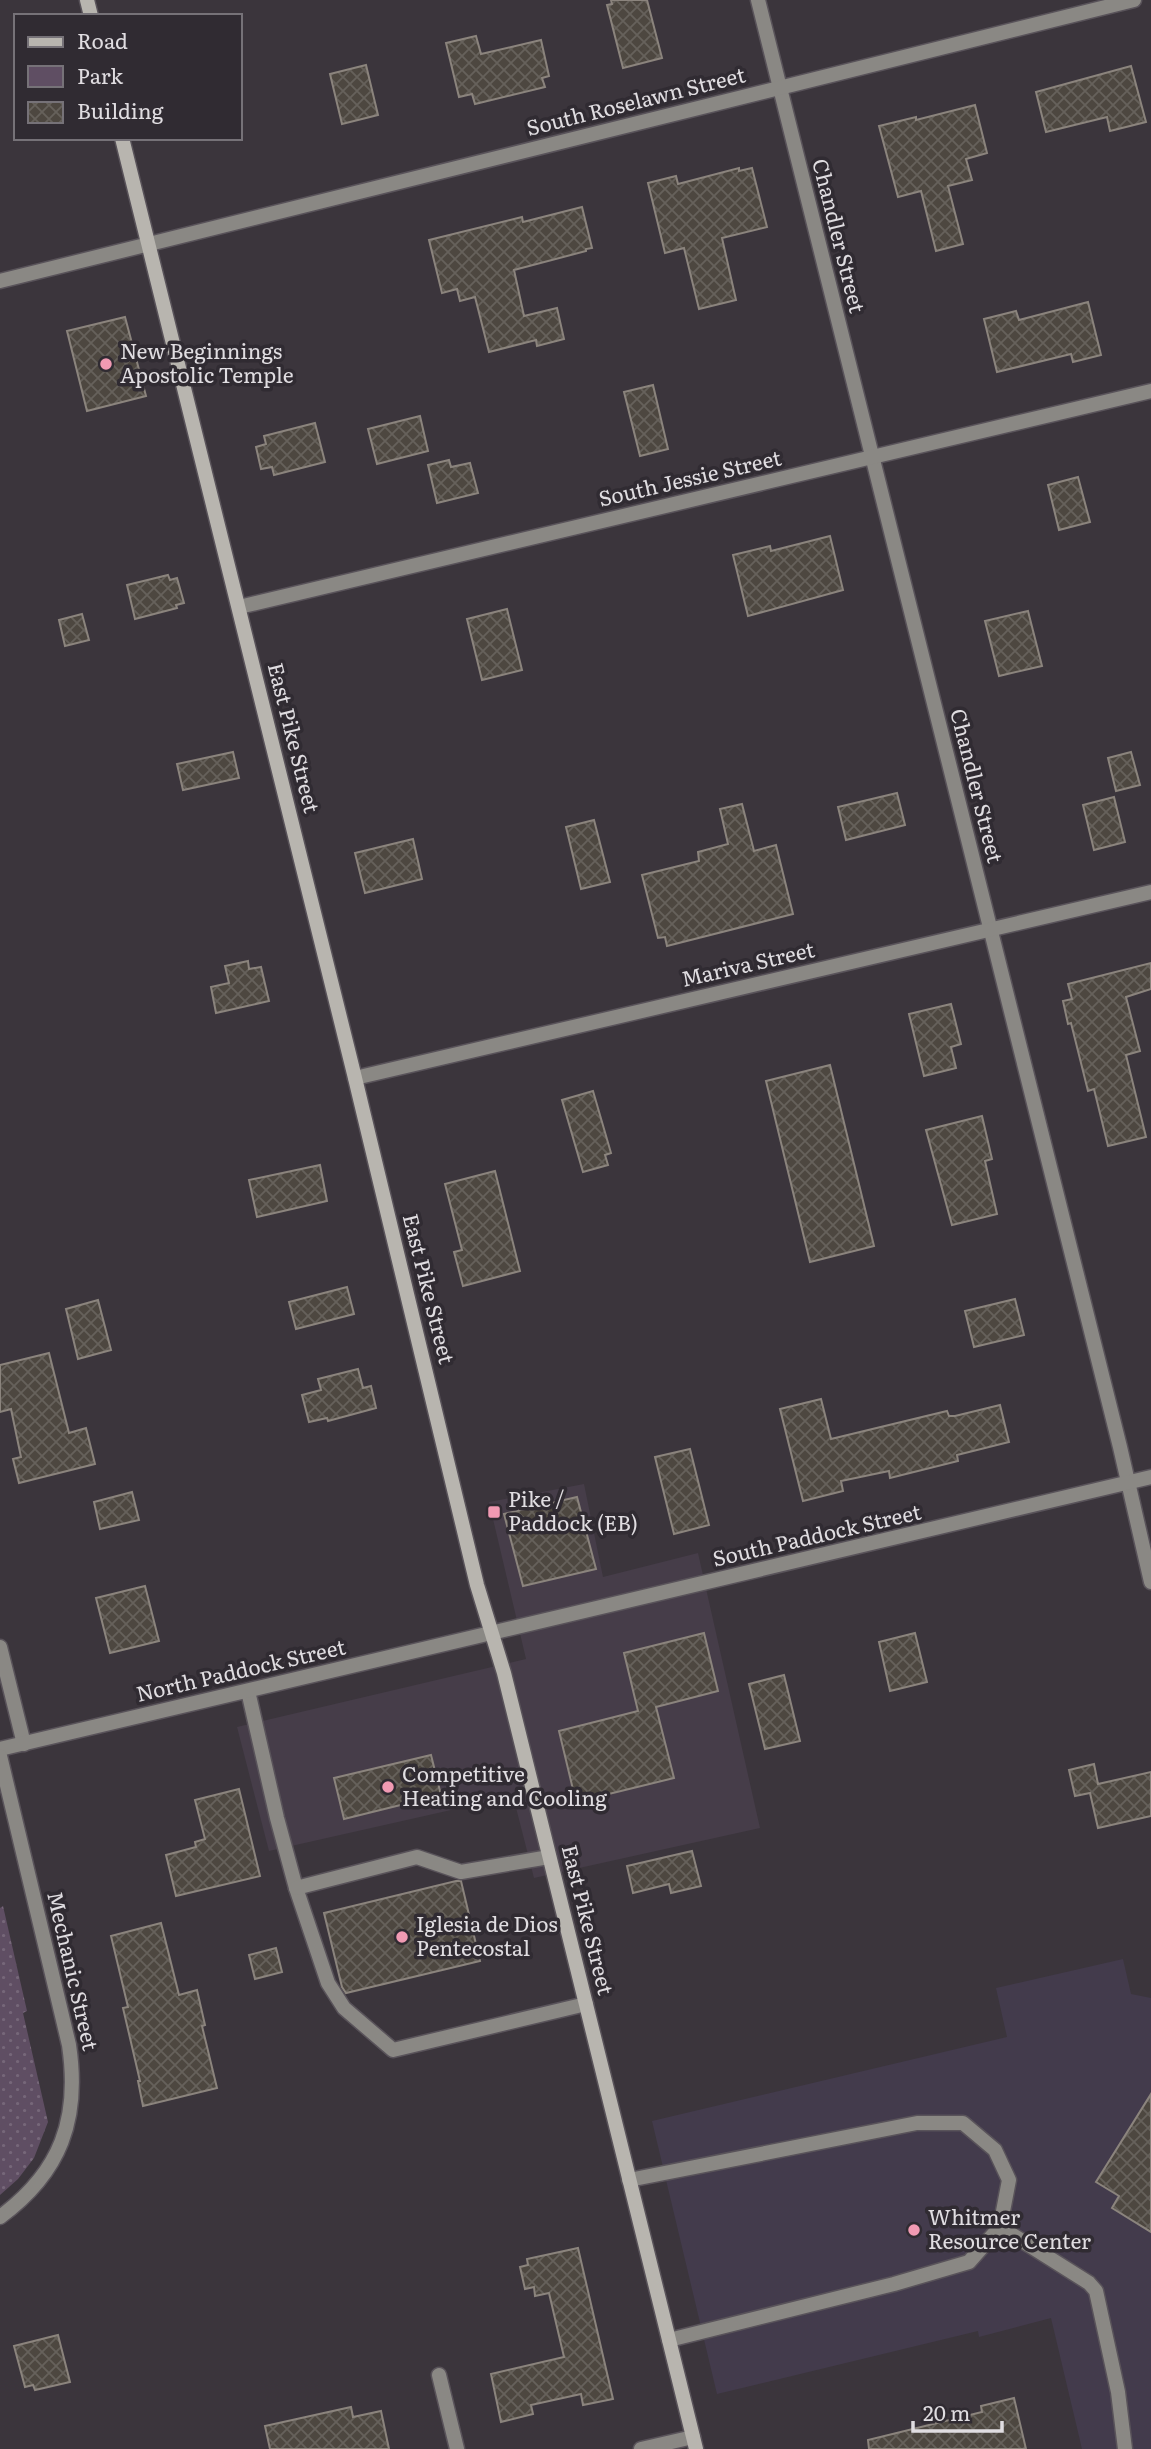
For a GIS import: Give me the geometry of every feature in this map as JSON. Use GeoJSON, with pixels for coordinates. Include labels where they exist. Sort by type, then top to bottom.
{"type":"FeatureCollection","features":[{"type":"Feature","properties":{"kind":"street","name":"Chandler Street"},"geometry":{"type":"LineString","coordinates":[[758,0],[1151,1583]]}},
{"type":"Feature","properties":{"kind":"street","name":"South Roselawn Street"},"geometry":{"type":"LineString","coordinates":[[0,281],[1134,0]]}},
{"type":"Feature","properties":{"kind":"street","name":"East Pike Street"},"geometry":{"type":"LineString","coordinates":[[122,140],[355,1078],[477,1585],[549,1857],[694,2443]]}},
{"type":"Feature","properties":{"kind":"street","name":"South Jessie Street"},"geometry":{"type":"LineString","coordinates":[[239,607],[1151,391]]}},
{"type":"Feature","properties":{"kind":"street","name":"Mariva Street"},"geometry":{"type":"LineString","coordinates":[[355,1078],[1151,892]]}},
{"type":"Feature","properties":{"kind":"street","name":"South Paddock Street"},"geometry":{"type":"LineString","coordinates":[[492,1634],[1151,1477]]}},
{"type":"Feature","properties":{"kind":"street","name":"North Paddock Street"},"geometry":{"type":"LineString","coordinates":[[0,1749],[492,1634]]}},
{"type":"Feature","properties":{"kind":"street"},"geometry":{"type":"LineString","coordinates":[[0,1647],[24,1744]]}},
{"type":"Feature","properties":{"kind":"street"},"geometry":{"type":"LineString","coordinates":[[248,1691],[296,1888],[328,1983],[345,2008],[393,2050],[586,2004]]}},
{"type":"Feature","properties":{"kind":"street","name":"Mechanic Street"},"geometry":{"type":"LineString","coordinates":[[0,1756],[69,2045],[73,2094],[66,2129],[52,2163],[25,2197],[0,2217]]}},
{"type":"Feature","properties":{"kind":"street"},"geometry":{"type":"LineString","coordinates":[[296,1888],[417,1857],[461,1871],[549,1857]]}},
{"type":"Feature","properties":{"kind":"street"},"geometry":{"type":"LineString","coordinates":[[629,2180],[917,2123],[962,2123],[995,2150],[1009,2180],[1000,2227],[970,2262],[894,2284],[669,2340]]}},
{"type":"Feature","properties":{"kind":"street"},"geometry":{"type":"LineString","coordinates":[[1000,2227],[1089,2283],[1096,2291],[1118,2392],[1125,2449]]}},
{"type":"Feature","properties":{"kind":"street"},"geometry":{"type":"LineString","coordinates":[[439,2375],[457,2449]]}},
{"type":"Feature","properties":{"kind":"street"},"geometry":{"type":"LineString","coordinates":[[641,2449],[694,2443]]}},
{"type":"Feature","properties":{"kind":"shaded area"},"geometry":{"type":"Polygon","coordinates":[[[584,1484],[603,1577],[698,1553],[760,1828],[534,1878],[513,1796],[269,1851],[237,1727],[526,1659],[489,1502],[584,1484]]]}},
{"type":"Feature","properties":{"kind":"shaded area","name":"Whitmer Resource Center"},"geometry":{"type":"Polygon","coordinates":[[[1123,1959],[1131,1994],[1151,1998],[1151,2449],[1082,2449],[1051,2318],[979,2337],[978,2331],[717,2394],[652,2121],[1007,2037],[996,1988],[1123,1959]]]}},
{"type":"Feature","properties":{"kind":"green space"},"geometry":{"type":"Polygon","coordinates":[[[3,1906],[27,2011],[23,2013],[48,2122],[34,2158],[18,2179],[0,2195],[0,1908],[3,1906]]]}},
{"type":"Feature","properties":{"kind":"building"},"geometry":{"type":"Polygon","coordinates":[[[611,0],[647,0],[662,58],[623,68],[607,5],[612,4],[611,0]]]}},
{"type":"Feature","properties":{"kind":"building"},"geometry":{"type":"Polygon","coordinates":[[[476,36],[481,54],[541,40],[549,76],[542,78],[545,87],[475,104],[472,94],[459,97],[446,43],[476,36]]]}},
{"type":"Feature","properties":{"kind":"building"},"geometry":{"type":"Polygon","coordinates":[[[366,65],[378,115],[342,124],[330,74],[366,65]]]}},
{"type":"Feature","properties":{"kind":"building"},"geometry":{"type":"Polygon","coordinates":[[[1131,66],[1146,122],[1110,131],[1107,117],[1046,132],[1036,92],[1131,66]]]}},
{"type":"Feature","properties":{"kind":"building"},"geometry":{"type":"Polygon","coordinates":[[[975,105],[987,153],[966,159],[972,180],[948,186],[963,244],[936,251],[921,191],[898,197],[879,126],[975,105]]]}},
{"type":"Feature","properties":{"kind":"building"},"geometry":{"type":"Polygon","coordinates":[[[739,168],[739,171],[752,168],[767,227],[722,238],[736,300],[699,309],[684,248],[665,253],[648,183],[676,176],[678,184],[739,168]]]}},
{"type":"Feature","properties":{"kind":"building"},"geometry":{"type":"Polygon","coordinates":[[[582,207],[592,248],[514,270],[524,316],[557,308],[564,339],[537,346],[536,340],[489,352],[475,297],[460,301],[457,289],[442,293],[429,240],[522,217],[523,222],[582,207]]]}},
{"type":"Feature","properties":{"kind":"building"},"geometry":{"type":"Polygon","coordinates":[[[1088,302],[1101,355],[1073,362],[1071,354],[997,372],[984,319],[1016,311],[1019,320],[1088,302]]]}},
{"type":"Feature","properties":{"kind":"building","name":"New Beginnings Apostolic Temple"},"geometry":{"type":"Polygon","coordinates":[[[125,317],[146,396],[87,411],[67,331],[125,317]]]}},
{"type":"Feature","properties":{"kind":"building"},"geometry":{"type":"Polygon","coordinates":[[[653,385],[668,449],[640,456],[624,392],[653,385]]]}},
{"type":"Feature","properties":{"kind":"building"},"geometry":{"type":"Polygon","coordinates":[[[420,416],[428,451],[377,464],[368,429],[420,416]]]}},
{"type":"Feature","properties":{"kind":"building"},"geometry":{"type":"Polygon","coordinates":[[[315,423],[325,462],[274,475],[272,467],[261,469],[256,447],[266,444],[264,436],[315,423]]]}},
{"type":"Feature","properties":{"kind":"building"},"geometry":{"type":"Polygon","coordinates":[[[449,460],[451,467],[470,463],[478,493],[437,503],[428,465],[449,460]]]}},
{"type":"Feature","properties":{"kind":"building"},"geometry":{"type":"Polygon","coordinates":[[[1078,477],[1090,522],[1059,530],[1048,485],[1078,477]]]}},
{"type":"Feature","properties":{"kind":"building"},"geometry":{"type":"Polygon","coordinates":[[[830,536],[843,590],[748,616],[733,555],[770,546],[771,551],[830,536]]]}},
{"type":"Feature","properties":{"kind":"building"},"geometry":{"type":"Polygon","coordinates":[[[168,575],[170,580],[177,578],[184,603],[176,605],[177,608],[135,619],[127,585],[168,575]]]}},
{"type":"Feature","properties":{"kind":"building"},"geometry":{"type":"Polygon","coordinates":[[[507,609],[522,670],[482,680],[467,619],[507,609]]]}},
{"type":"Feature","properties":{"kind":"building"},"geometry":{"type":"Polygon","coordinates":[[[1028,611],[1042,666],[999,676],[985,621],[1028,611]]]}},
{"type":"Feature","properties":{"kind":"building"},"geometry":{"type":"Polygon","coordinates":[[[82,614],[89,640],[65,646],[59,620],[82,614]]]}},
{"type":"Feature","properties":{"kind":"building"},"geometry":{"type":"Polygon","coordinates":[[[233,752],[239,778],[183,790],[177,764],[233,752]]]}},
{"type":"Feature","properties":{"kind":"building"},"geometry":{"type":"Polygon","coordinates":[[[1131,752],[1140,785],[1116,791],[1108,758],[1131,752]]]}},
{"type":"Feature","properties":{"kind":"building"},"geometry":{"type":"Polygon","coordinates":[[[897,793],[905,825],[846,840],[838,807],[897,793]]]}},
{"type":"Feature","properties":{"kind":"building"},"geometry":{"type":"Polygon","coordinates":[[[1114,797],[1125,842],[1094,850],[1083,805],[1114,797]]]}},
{"type":"Feature","properties":{"kind":"building"},"geometry":{"type":"Polygon","coordinates":[[[742,804],[754,851],[776,845],[793,914],[667,946],[665,937],[658,938],[642,875],[699,861],[698,852],[728,844],[720,809],[742,804]]]}},
{"type":"Feature","properties":{"kind":"building"},"geometry":{"type":"Polygon","coordinates":[[[594,820],[610,882],[581,889],[566,827],[594,820]]]}},
{"type":"Feature","properties":{"kind":"building"},"geometry":{"type":"Polygon","coordinates":[[[413,839],[422,879],[365,893],[355,853],[413,839]]]}},
{"type":"Feature","properties":{"kind":"building"},"geometry":{"type":"Polygon","coordinates":[[[248,961],[249,969],[261,967],[269,1001],[216,1013],[211,987],[229,983],[225,966],[248,961]]]}},
{"type":"Feature","properties":{"kind":"building"},"geometry":{"type":"Polygon","coordinates":[[[1151,963],[1151,989],[1126,997],[1140,1051],[1126,1055],[1146,1137],[1108,1146],[1094,1089],[1088,1091],[1063,1001],[1072,999],[1068,984],[1151,963]]]}},
{"type":"Feature","properties":{"kind":"building"},"geometry":{"type":"Polygon","coordinates":[[[951,1004],[961,1044],[951,1047],[956,1068],[924,1076],[909,1014],[951,1004]]]}},
{"type":"Feature","properties":{"kind":"building"},"geometry":{"type":"Polygon","coordinates":[[[830,1065],[874,1246],[810,1262],[766,1081],[830,1065]]]}},
{"type":"Feature","properties":{"kind":"building"},"geometry":{"type":"Polygon","coordinates":[[[593,1091],[611,1153],[605,1155],[608,1165],[583,1172],[562,1100],[593,1091]]]}},
{"type":"Feature","properties":{"kind":"building"},"geometry":{"type":"Polygon","coordinates":[[[982,1116],[992,1159],[985,1161],[997,1214],[952,1225],[926,1130],[982,1116]]]}},
{"type":"Feature","properties":{"kind":"building"},"geometry":{"type":"Polygon","coordinates":[[[320,1165],[327,1201],[257,1217],[249,1180],[320,1165]]]}},
{"type":"Feature","properties":{"kind":"building"},"geometry":{"type":"Polygon","coordinates":[[[495,1171],[520,1271],[463,1286],[454,1252],[462,1250],[445,1184],[495,1171]]]}},
{"type":"Feature","properties":{"kind":"building"},"geometry":{"type":"Polygon","coordinates":[[[347,1287],[354,1314],[296,1329],[289,1302],[347,1287]]]}},
{"type":"Feature","properties":{"kind":"building"},"geometry":{"type":"Polygon","coordinates":[[[1015,1299],[1024,1335],[974,1347],[965,1311],[1015,1299]]]}},
{"type":"Feature","properties":{"kind":"building"},"geometry":{"type":"Polygon","coordinates":[[[98,1300],[111,1350],[78,1359],[66,1309],[98,1300]]]}},
{"type":"Feature","properties":{"kind":"building"},"geometry":{"type":"Polygon","coordinates":[[[49,1353],[69,1433],[86,1428],[95,1464],[19,1483],[13,1459],[21,1457],[11,1409],[0,1412],[0,1365],[49,1353]]]}},
{"type":"Feature","properties":{"kind":"building"},"geometry":{"type":"Polygon","coordinates":[[[358,1369],[363,1388],[371,1386],[376,1408],[328,1421],[327,1418],[309,1422],[302,1395],[321,1390],[318,1379],[358,1369]]]}},
{"type":"Feature","properties":{"kind":"building"},"geometry":{"type":"Polygon","coordinates":[[[821,1399],[831,1439],[947,1411],[949,1416],[955,1416],[1000,1405],[1009,1442],[957,1455],[958,1461],[890,1478],[889,1471],[841,1481],[843,1491],[803,1501],[780,1409],[821,1399]]]}},
{"type":"Feature","properties":{"kind":"building"},"geometry":{"type":"Polygon","coordinates":[[[690,1449],[709,1525],[674,1534],[655,1457],[690,1449]]]}},
{"type":"Feature","properties":{"kind":"building"},"geometry":{"type":"Polygon","coordinates":[[[132,1492],[139,1520],[100,1529],[94,1502],[132,1492]]]}},
{"type":"Feature","properties":{"kind":"building"},"geometry":{"type":"Polygon","coordinates":[[[577,1497],[596,1569],[523,1586],[504,1514],[577,1497]]]}},
{"type":"Feature","properties":{"kind":"building"},"geometry":{"type":"Polygon","coordinates":[[[145,1586],[159,1641],[110,1653],[96,1598],[145,1586]]]}},
{"type":"Feature","properties":{"kind":"building"},"geometry":{"type":"Polygon","coordinates":[[[704,1633],[718,1691],[656,1707],[674,1778],[576,1802],[559,1731],[638,1711],[624,1653],[704,1633]]]}},
{"type":"Feature","properties":{"kind":"building"},"geometry":{"type":"Polygon","coordinates":[[[915,1633],[927,1682],[890,1691],[879,1642],[915,1633]]]}},
{"type":"Feature","properties":{"kind":"building"},"geometry":{"type":"Polygon","coordinates":[[[784,1675],[800,1741],[765,1749],[749,1684],[784,1675]]]}},
{"type":"Feature","properties":{"kind":"building","name":"Competitive Heating and Cooling"},"geometry":{"type":"Polygon","coordinates":[[[431,1755],[441,1795],[344,1819],[334,1778],[431,1755]]]}},
{"type":"Feature","properties":{"kind":"building"},"geometry":{"type":"Polygon","coordinates":[[[1094,1764],[1098,1784],[1151,1772],[1151,1816],[1098,1828],[1090,1793],[1075,1796],[1069,1770],[1094,1764]]]}},
{"type":"Feature","properties":{"kind":"building"},"geometry":{"type":"Polygon","coordinates":[[[239,1789],[260,1876],[176,1896],[166,1855],[196,1847],[195,1842],[205,1839],[195,1800],[239,1789]]]}},
{"type":"Feature","properties":{"kind":"building"},"geometry":{"type":"Polygon","coordinates":[[[692,1851],[701,1886],[671,1893],[669,1884],[633,1893],[627,1866],[692,1851]]]}},
{"type":"Feature","properties":{"kind":"building","name":"Iglesia de Dios Pentecostal"},"geometry":{"type":"Polygon","coordinates":[[[461,1881],[480,1961],[346,1993],[342,1987],[324,1913],[461,1881]]]}},
{"type":"Feature","properties":{"kind":"building"},"geometry":{"type":"Polygon","coordinates":[[[161,1923],[179,1995],[197,1990],[205,2025],[202,2026],[217,2088],[143,2106],[123,2008],[128,2007],[111,1936],[161,1923]]]}},
{"type":"Feature","properties":{"kind":"building"},"geometry":{"type":"Polygon","coordinates":[[[276,1948],[282,1972],[255,1979],[249,1955],[276,1948]]]}},
{"type":"Feature","properties":{"kind":"building"},"geometry":{"type":"Polygon","coordinates":[[[1151,2094],[1151,2232],[1112,2208],[1119,2196],[1096,2182],[1151,2094]]]}},
{"type":"Feature","properties":{"kind":"building"},"geometry":{"type":"Polygon","coordinates":[[[578,2248],[613,2399],[583,2405],[581,2394],[531,2405],[533,2414],[501,2422],[491,2374],[564,2357],[549,2293],[535,2296],[534,2287],[525,2289],[520,2267],[528,2265],[527,2259],[578,2248]]]}},
{"type":"Feature","properties":{"kind":"building"},"geometry":{"type":"Polygon","coordinates":[[[58,2335],[70,2382],[35,2390],[33,2385],[25,2387],[14,2346],[58,2335]]]}},
{"type":"Feature","properties":{"kind":"building"},"geometry":{"type":"Polygon","coordinates":[[[1014,2398],[1026,2449],[869,2449],[868,2440],[982,2412],[981,2406],[1014,2398]]]}},
{"type":"Feature","properties":{"kind":"building"},"geometry":{"type":"Polygon","coordinates":[[[351,2407],[353,2417],[381,2411],[389,2449],[270,2449],[265,2426],[351,2407]]]}},
{"type":"Feature","properties":{"kind":"place","name":"New Beginnings Apostolic Temple"},"geometry":{"type":"Point","coordinates":[106,364]}},
{"type":"Feature","properties":{"kind":"place","name":"Pike / Paddock (EB)"},"geometry":{"type":"Point","coordinates":[494,1512]}},
{"type":"Feature","properties":{"kind":"place","name":"Competitive Heating and Cooling"},"geometry":{"type":"Point","coordinates":[388,1787]}},
{"type":"Feature","properties":{"kind":"place","name":"Iglesia de Dios Pentecostal"},"geometry":{"type":"Point","coordinates":[402,1937]}},
{"type":"Feature","properties":{"kind":"place","name":"Whitmer Resource Center"},"geometry":{"type":"Point","coordinates":[914,2230]}}]}
